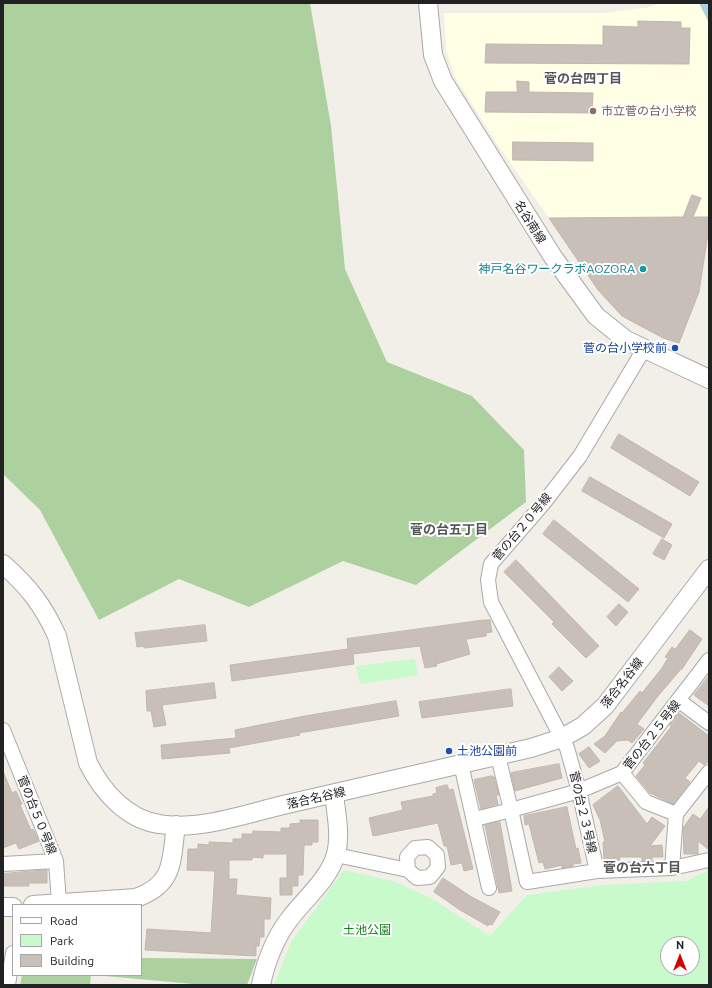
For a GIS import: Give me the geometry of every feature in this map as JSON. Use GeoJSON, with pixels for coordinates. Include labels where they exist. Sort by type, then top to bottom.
{"type":"FeatureCollection","features":[{"type":"Feature","properties":{"kind":"street","name":"名谷南線"},"geometry":{"type":"LineString","coordinates":[[428,3],[433,55],[443,81],[467,122],[553,257],[585,303],[603,323],[626,340],[709,379]]}},
{"type":"Feature","properties":{"kind":"street","name":"菅の台２０号線"},"geometry":{"type":"LineString","coordinates":[[562,738],[491,602],[488,580],[491,564],[543,504],[580,456],[644,349]]}},
{"type":"Feature","properties":{"kind":"street","name":"落合名谷線"},"geometry":{"type":"LineString","coordinates":[[3,564],[33,592],[57,636],[88,763],[96,780],[106,792],[127,811],[154,823],[176,825],[200,824],[334,794],[498,756],[562,738],[583,726],[605,706],[709,569]]}},
{"type":"Feature","properties":{"kind":"street","name":"菅の台２５号線"},"geometry":{"type":"LineString","coordinates":[[474,820],[579,791],[622,773],[709,660]]}},
{"type":"Feature","properties":{"kind":"street"},"geometry":{"type":"LineString","coordinates":[[678,700],[709,723]]}},
{"type":"Feature","properties":{"kind":"street","name":"菅の台５０号線"},"geometry":{"type":"LineString","coordinates":[[3,730],[56,861],[59,903]]}},
{"type":"Feature","properties":{"kind":"street","name":"菅の台２３号線"},"geometry":{"type":"LineString","coordinates":[[562,738],[567,748],[579,791],[597,871]]}},
{"type":"Feature","properties":{"kind":"street"},"geometry":{"type":"LineString","coordinates":[[498,756],[527,882],[597,871],[672,868],[709,860]]}},
{"type":"Feature","properties":{"kind":"street"},"geometry":{"type":"LineString","coordinates":[[461,764],[489,888]]}},
{"type":"Feature","properties":{"kind":"street"},"geometry":{"type":"LineString","coordinates":[[672,868],[676,814],[709,772]]}},
{"type":"Feature","properties":{"kind":"street"},"geometry":{"type":"LineString","coordinates":[[622,773],[646,802],[676,814]]}},
{"type":"Feature","properties":{"kind":"street"},"geometry":{"type":"LineString","coordinates":[[261,985],[271,952],[287,922],[325,874],[336,855],[338,841],[334,794]]}},
{"type":"Feature","properties":{"kind":"street"},"geometry":{"type":"LineString","coordinates":[[46,904],[136,898],[150,893],[164,879],[170,870],[176,825]]}},
{"type":"Feature","properties":{"kind":"street"},"geometry":{"type":"LineString","coordinates":[[336,855],[408,870]]}},
{"type":"Feature","properties":{"kind":"street"},"geometry":{"type":"LineString","coordinates":[[3,864],[56,861]]}},
{"type":"Feature","properties":{"kind":"street"},"geometry":{"type":"LineString","coordinates":[[8,985],[12,959]]}},
{"type":"Feature","properties":{"kind":"shaded area","name":"市立菅の台小学校"},"geometry":{"type":"Polygon","coordinates":[[[659,3],[709,3],[709,217],[549,218],[497,144],[455,77],[446,50],[444,13],[604,13],[651,7],[659,3]]]}},
{"type":"Feature","properties":{"kind":"green space"},"geometry":{"type":"Polygon","coordinates":[[[3,3],[310,3],[331,126],[345,269],[387,362],[472,396],[524,450],[526,502],[416,585],[343,561],[249,607],[179,579],[99,620],[40,510],[3,474],[3,3]]]}},
{"type":"Feature","properties":{"kind":"green space"},"geometry":{"type":"Polygon","coordinates":[[[415,659],[418,675],[360,684],[356,666],[415,659]]]}},
{"type":"Feature","properties":{"kind":"green space","name":"土池公園"},"geometry":{"type":"Polygon","coordinates":[[[344,870],[393,881],[431,898],[490,936],[527,895],[604,885],[686,881],[709,870],[709,985],[274,985],[291,942],[344,870]]]}},
{"type":"Feature","properties":{"kind":"green space"},"geometry":{"type":"Polygon","coordinates":[[[142,958],[257,959],[247,985],[204,985],[105,976],[142,976],[142,958]]]}},
{"type":"Feature","properties":{"kind":"green space"},"geometry":{"type":"Polygon","coordinates":[[[22,976],[91,976],[90,985],[20,985],[22,976]]]}},
{"type":"Feature","properties":{"kind":"water"},"geometry":{"type":"Polygon","coordinates":[[[699,3],[709,3],[709,23],[699,3]]]}},
{"type":"Feature","properties":{"kind":"building"},"geometry":{"type":"Polygon","coordinates":[[[638,21],[681,22],[681,28],[690,28],[689,64],[485,63],[486,44],[603,45],[603,26],[638,27],[638,21]]]}},
{"type":"Feature","properties":{"kind":"building"},"geometry":{"type":"Polygon","coordinates":[[[517,81],[529,82],[529,92],[593,93],[592,113],[485,112],[486,92],[517,92],[517,81]]]}},
{"type":"Feature","properties":{"kind":"building"},"geometry":{"type":"Polygon","coordinates":[[[513,142],[593,143],[593,161],[513,160],[513,142]]]}},
{"type":"Feature","properties":{"kind":"building","name":"神戸名谷ワークラボAOZORA"},"geometry":{"type":"Polygon","coordinates":[[[692,195],[701,198],[693,217],[709,217],[709,227],[699,292],[679,343],[663,338],[622,316],[598,290],[549,218],[683,217],[692,195]]]}},
{"type":"Feature","properties":{"kind":"building"},"geometry":{"type":"Polygon","coordinates":[[[619,434],[699,482],[690,496],[611,448],[619,434]]]}},
{"type":"Feature","properties":{"kind":"building"},"geometry":{"type":"Polygon","coordinates":[[[590,477],[672,524],[664,538],[582,491],[590,477]]]}},
{"type":"Feature","properties":{"kind":"building"},"geometry":{"type":"Polygon","coordinates":[[[554,520],[639,589],[628,602],[543,534],[554,520]]]}},
{"type":"Feature","properties":{"kind":"building"},"geometry":{"type":"Polygon","coordinates":[[[662,539],[672,545],[664,560],[653,554],[662,539]]]}},
{"type":"Feature","properties":{"kind":"building"},"geometry":{"type":"Polygon","coordinates":[[[516,560],[599,646],[586,658],[552,624],[554,622],[504,572],[516,560]]]}},
{"type":"Feature","properties":{"kind":"building"},"geometry":{"type":"Polygon","coordinates":[[[619,604],[628,612],[616,626],[607,617],[619,604]]]}},
{"type":"Feature","properties":{"kind":"building"},"geometry":{"type":"Polygon","coordinates":[[[490,620],[492,632],[486,633],[486,636],[466,639],[470,654],[436,664],[437,666],[425,668],[420,646],[353,654],[354,664],[232,681],[230,665],[348,649],[347,639],[490,620]]]}},
{"type":"Feature","properties":{"kind":"building"},"geometry":{"type":"Polygon","coordinates":[[[205,625],[207,641],[144,648],[144,646],[137,647],[135,633],[205,625]]]}},
{"type":"Feature","properties":{"kind":"building"},"geometry":{"type":"Polygon","coordinates":[[[690,630],[702,639],[682,669],[658,696],[637,724],[644,729],[632,743],[628,740],[617,741],[605,753],[594,744],[605,736],[621,712],[622,713],[640,691],[642,693],[662,668],[668,658],[665,657],[672,647],[675,649],[690,630]]]}},
{"type":"Feature","properties":{"kind":"building"},"geometry":{"type":"Polygon","coordinates":[[[559,667],[573,681],[562,691],[549,677],[559,667]]]}},
{"type":"Feature","properties":{"kind":"building"},"geometry":{"type":"Polygon","coordinates":[[[709,676],[709,706],[694,695],[709,676]]]}},
{"type":"Feature","properties":{"kind":"building"},"geometry":{"type":"Polygon","coordinates":[[[214,683],[216,698],[162,705],[166,725],[154,727],[151,711],[147,711],[146,691],[214,683]]]}},
{"type":"Feature","properties":{"kind":"building"},"geometry":{"type":"Polygon","coordinates":[[[511,689],[513,706],[422,718],[419,702],[511,689]]]}},
{"type":"Feature","properties":{"kind":"building"},"geometry":{"type":"Polygon","coordinates":[[[396,701],[399,716],[299,733],[300,735],[229,748],[230,753],[162,759],[161,745],[236,738],[235,730],[305,716],[396,701]]]}},
{"type":"Feature","properties":{"kind":"building"},"geometry":{"type":"Polygon","coordinates":[[[679,713],[709,736],[709,761],[704,765],[699,761],[685,778],[690,782],[673,804],[650,793],[636,776],[645,765],[643,763],[671,727],[670,725],[679,713]]]}},
{"type":"Feature","properties":{"kind":"building"},"geometry":{"type":"Polygon","coordinates":[[[589,747],[600,761],[589,768],[579,754],[589,747]]]}},
{"type":"Feature","properties":{"kind":"building"},"geometry":{"type":"Polygon","coordinates":[[[559,764],[562,778],[515,791],[511,773],[559,764]]]}},
{"type":"Feature","properties":{"kind":"building"},"geometry":{"type":"Polygon","coordinates":[[[3,771],[12,793],[16,791],[22,804],[20,805],[31,830],[33,829],[39,841],[19,849],[16,843],[3,848],[3,771]]]}},
{"type":"Feature","properties":{"kind":"building"},"geometry":{"type":"Polygon","coordinates":[[[492,776],[494,777],[499,795],[496,795],[498,804],[481,809],[474,780],[492,776]]]}},
{"type":"Feature","properties":{"kind":"building"},"geometry":{"type":"Polygon","coordinates":[[[447,785],[449,790],[453,789],[473,869],[464,871],[462,863],[451,865],[447,846],[444,846],[438,823],[373,836],[369,818],[403,810],[401,802],[433,796],[433,794],[437,793],[436,788],[447,785]]]}},
{"type":"Feature","properties":{"kind":"building"},"geometry":{"type":"Polygon","coordinates":[[[618,786],[647,824],[652,817],[665,826],[650,846],[662,845],[663,857],[652,857],[652,860],[642,861],[642,857],[619,857],[620,860],[604,861],[603,842],[605,842],[600,820],[593,805],[618,786]]]}},
{"type":"Feature","properties":{"kind":"building"},"geometry":{"type":"Polygon","coordinates":[[[567,807],[576,849],[578,848],[581,863],[562,868],[562,865],[545,869],[543,862],[539,863],[529,824],[525,825],[524,816],[567,807]]]}},
{"type":"Feature","properties":{"kind":"building"},"geometry":{"type":"Polygon","coordinates":[[[709,807],[709,850],[698,841],[698,854],[684,854],[683,828],[693,814],[700,819],[709,807]]]}},
{"type":"Feature","properties":{"kind":"building"},"geometry":{"type":"Polygon","coordinates":[[[300,820],[318,820],[318,842],[312,842],[312,845],[304,845],[303,875],[298,875],[298,886],[292,886],[292,895],[280,895],[280,878],[287,878],[287,854],[263,854],[263,858],[252,857],[252,860],[229,860],[229,879],[237,879],[236,895],[271,898],[270,919],[264,919],[264,937],[260,937],[259,946],[256,946],[256,956],[145,950],[147,929],[211,933],[215,871],[187,870],[188,849],[198,849],[198,844],[209,845],[209,842],[233,843],[233,839],[242,839],[242,834],[253,834],[253,831],[281,832],[281,828],[290,828],[290,824],[301,823],[300,820]]]}},
{"type":"Feature","properties":{"kind":"building"},"geometry":{"type":"Polygon","coordinates":[[[500,822],[512,891],[499,893],[485,825],[500,822]]]}},
{"type":"Feature","properties":{"kind":"building"},"geometry":{"type":"Polygon","coordinates":[[[47,870],[47,883],[29,883],[29,886],[3,886],[3,874],[47,870]]]}},
{"type":"Feature","properties":{"kind":"building"},"geometry":{"type":"Polygon","coordinates":[[[443,878],[470,896],[500,912],[492,925],[489,924],[488,926],[460,910],[434,892],[443,878]]]}},
{"type":"Feature","properties":{"kind":"place","name":"市立菅の台小学校"},"geometry":{"type":"Point","coordinates":[593,111]}},
{"type":"Feature","properties":{"kind":"place","name":"神戸名谷ワークラボAOZORA"},"geometry":{"type":"Point","coordinates":[643,269]}},
{"type":"Feature","properties":{"kind":"place","name":"菅の台小学校前"},"geometry":{"type":"Point","coordinates":[675,348]}},
{"type":"Feature","properties":{"kind":"place","name":"土池公園前"},"geometry":{"type":"Point","coordinates":[449,751]}},
{"type":"Feature","properties":{"kind":"district","name":"菅の台四丁目"},"geometry":{"type":"Point","coordinates":[583,79]}},
{"type":"Feature","properties":{"kind":"district","name":"菅の台五丁目"},"geometry":{"type":"Point","coordinates":[449,530]}},
{"type":"Feature","properties":{"kind":"district","name":"菅の台六丁目"},"geometry":{"type":"Point","coordinates":[642,868]}}]}
